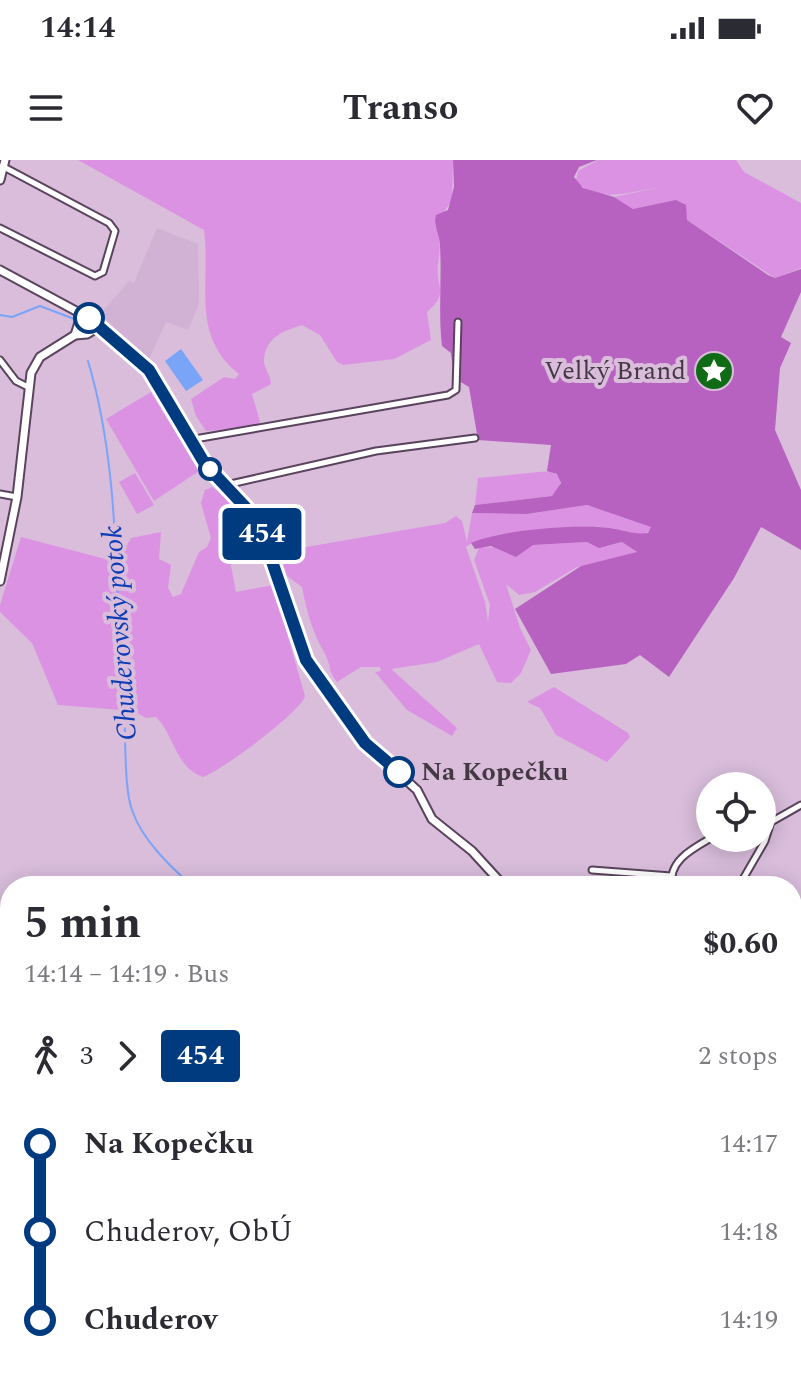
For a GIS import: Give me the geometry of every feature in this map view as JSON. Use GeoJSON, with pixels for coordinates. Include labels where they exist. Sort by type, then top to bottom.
{"type":"FeatureCollection","features":[{"type":"Feature","properties":{"kind":"street"},"geometry":{"type":"LineString","coordinates":[[0,180],[3,163],[109,223],[115,231],[103,272],[95,276],[0,228]]}},
{"type":"Feature","properties":{"kind":"street"},"geometry":{"type":"LineString","coordinates":[[0,271],[80,327],[100,326]]}},
{"type":"Feature","properties":{"kind":"street"},"geometry":{"type":"LineString","coordinates":[[188,441],[448,395],[456,390],[458,322]]}},
{"type":"Feature","properties":{"kind":"street"},"geometry":{"type":"LineString","coordinates":[[0,581],[17,497],[28,387],[35,362],[80,327],[100,326],[149,370],[188,441],[257,523],[298,643],[333,700],[365,743],[417,790],[432,819],[472,851],[495,876]]}},
{"type":"Feature","properties":{"kind":"street"},"geometry":{"type":"LineString","coordinates":[[0,360],[16,381],[28,387]]}},
{"type":"Feature","properties":{"kind":"street"},"geometry":{"type":"LineString","coordinates":[[226,485],[376,451],[475,438]]}},
{"type":"Feature","properties":{"kind":"street"},"geometry":{"type":"LineString","coordinates":[[0,494],[17,497]]}},
{"type":"Feature","properties":{"kind":"street"},"geometry":{"type":"LineString","coordinates":[[776,819],[801,805]]}},
{"type":"Feature","properties":{"kind":"street"},"geometry":{"type":"LineString","coordinates":[[592,870],[671,876],[683,855],[696,847]]}},
{"type":"Feature","properties":{"kind":"street"},"geometry":{"type":"LineString","coordinates":[[745,876],[759,852]]}},
{"type":"Feature","properties":{"kind":"shaded area"},"geometry":{"type":"Polygon","coordinates":[[[78,160],[453,160],[452,200],[435,225],[440,244],[440,294],[427,312],[431,340],[394,359],[343,365],[337,362],[320,335],[302,325],[288,330],[272,340],[266,351],[264,361],[271,384],[252,394],[260,422],[256,427],[206,431],[196,416],[191,399],[224,377],[235,379],[239,374],[224,359],[208,326],[204,230],[78,160]]]}},
{"type":"Feature","properties":{"kind":"shaded area"},"geometry":{"type":"Polygon","coordinates":[[[453,160],[597,160],[579,167],[574,177],[583,188],[614,197],[633,209],[676,200],[686,205],[687,220],[768,275],[775,278],[801,269],[801,292],[781,337],[791,343],[780,368],[775,430],[801,490],[801,550],[761,527],[734,578],[669,677],[640,655],[626,664],[551,674],[515,609],[581,566],[637,552],[622,542],[599,548],[587,542],[533,545],[516,557],[491,546],[475,549],[471,543],[500,534],[540,529],[580,526],[648,533],[651,527],[587,505],[527,514],[472,513],[475,505],[552,496],[561,483],[557,474],[547,471],[551,445],[478,440],[469,387],[454,378],[451,353],[442,346],[440,246],[435,219],[436,215],[448,210],[454,187],[453,160]]]}},
{"type":"Feature","properties":{"kind":"shaded area"},"geometry":{"type":"Polygon","coordinates":[[[598,160],[736,160],[744,172],[801,203],[801,268],[775,278],[687,220],[651,206],[633,209],[614,197],[656,188],[613,195],[584,188],[576,181],[578,171],[598,160]]]}},
{"type":"Feature","properties":{"kind":"shaded area"},"geometry":{"type":"Polygon","coordinates":[[[157,228],[198,244],[199,304],[188,330],[166,322],[148,361],[96,319],[129,281],[134,283],[157,228]]]}},
{"type":"Feature","properties":{"kind":"shaded area"},"geometry":{"type":"Polygon","coordinates":[[[151,392],[199,471],[154,501],[106,419],[151,392]]]}},
{"type":"Feature","properties":{"kind":"shaded area"},"geometry":{"type":"Polygon","coordinates":[[[550,471],[561,477],[559,489],[552,496],[475,505],[478,478],[550,471]]]}},
{"type":"Feature","properties":{"kind":"shaded area"},"geometry":{"type":"Polygon","coordinates":[[[135,473],[154,505],[137,514],[119,482],[135,473]]]}},
{"type":"Feature","properties":{"kind":"shaded area"},"geometry":{"type":"Polygon","coordinates":[[[212,487],[230,500],[249,530],[227,545],[236,592],[273,585],[305,696],[260,740],[203,777],[181,759],[156,717],[146,718],[134,711],[58,705],[32,643],[0,612],[0,605],[21,537],[117,562],[131,538],[161,532],[159,559],[171,565],[168,588],[173,597],[181,594],[199,552],[207,547],[211,538],[201,503],[205,490],[212,487]]]}},
{"type":"Feature","properties":{"kind":"shaded area"},"geometry":{"type":"Polygon","coordinates":[[[587,505],[652,527],[651,530],[641,536],[597,527],[535,529],[493,536],[466,547],[485,602],[488,622],[490,605],[474,560],[479,548],[588,542],[608,546],[622,542],[638,553],[577,567],[535,592],[519,595],[506,584],[520,628],[531,650],[521,673],[511,683],[497,682],[479,644],[437,662],[391,669],[457,728],[452,736],[407,710],[375,672],[381,671],[380,667],[361,667],[337,682],[313,630],[302,587],[287,576],[281,557],[289,550],[445,523],[456,516],[462,521],[467,542],[472,513],[527,514],[587,505]]]}},
{"type":"Feature","properties":{"kind":"shaded area"},"geometry":{"type":"Polygon","coordinates":[[[554,687],[628,733],[630,737],[607,762],[556,735],[540,708],[527,702],[554,687]]]}},
{"type":"Feature","properties":{"kind":"water"},"geometry":{"type":"Polygon","coordinates":[[[181,349],[203,380],[186,391],[165,361],[181,349]]]}},
{"type":"Feature","properties":{"kind":"waterway","name":"Chuderovský potok"},"geometry":{"type":"LineString","coordinates":[[0,315],[12,317],[40,306],[77,320]]}},
{"type":"Feature","properties":{"kind":"waterway","name":"Chuderovský potok"},"geometry":{"type":"LineString","coordinates":[[88,361],[99,404],[112,491],[129,801],[150,842],[182,876]]}},
{"type":"Feature","properties":{"kind":"bus line","name":"454"},"geometry":{"type":"LineString","coordinates":[[89,318],[149,370],[188,441],[250,512],[267,547],[306,660],[365,743],[399,772]]}},
{"type":"Feature","properties":{"kind":"place","name":"Velký Brand"},"geometry":{"type":"Point","coordinates":[714,371]}},
{"type":"Feature","properties":{"kind":"place","name":"Na Kopečku"},"geometry":{"type":"Point","coordinates":[399,772]}}]}
